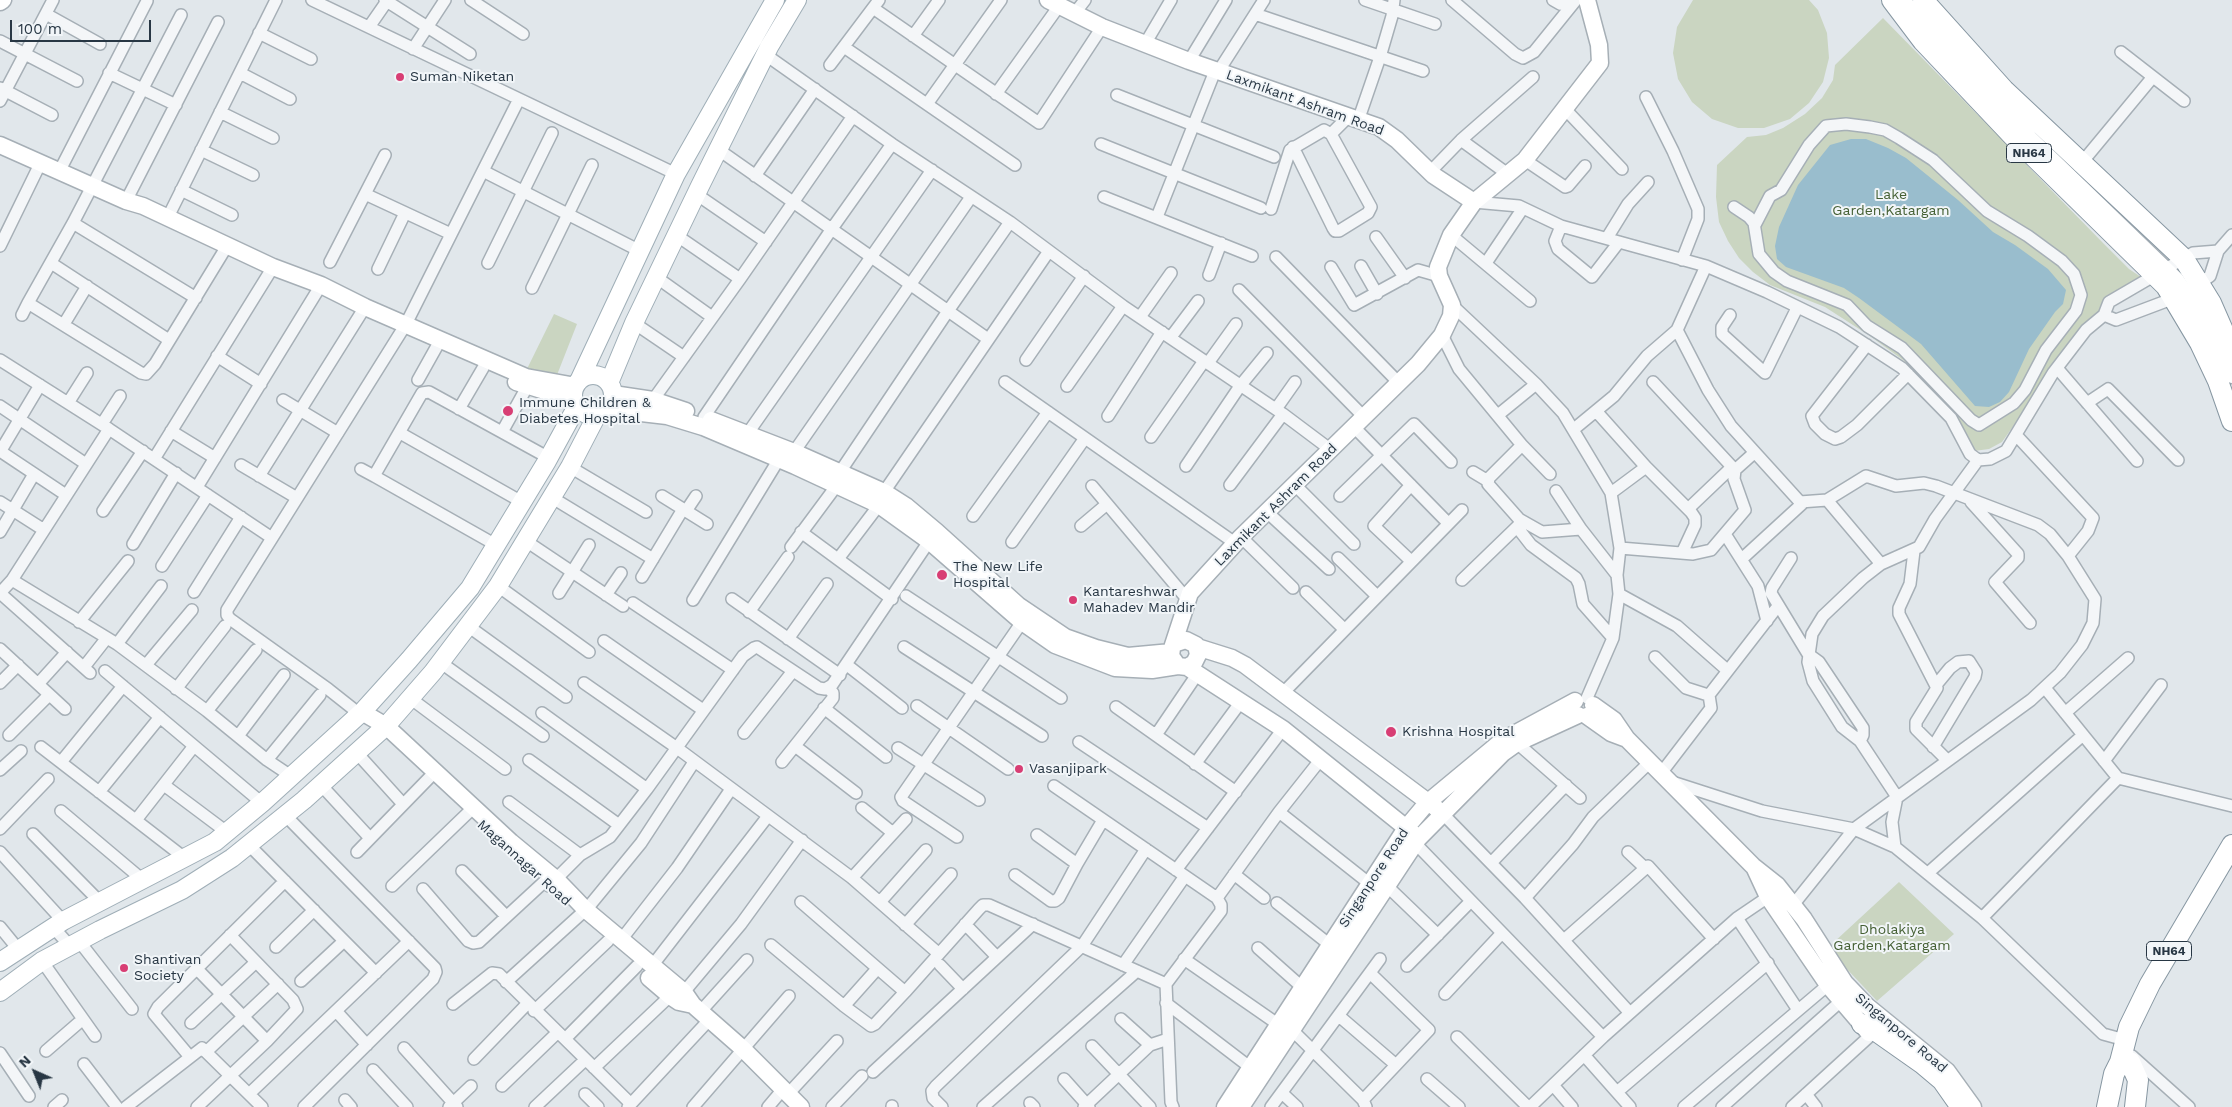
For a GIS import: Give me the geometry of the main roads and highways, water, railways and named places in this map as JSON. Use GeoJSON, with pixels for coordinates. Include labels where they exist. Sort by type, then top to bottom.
{"type":"FeatureCollection","features":[{"type":"Feature","properties":{"kind":"highway","name":"NH64"},"geometry":{"type":"LineString","coordinates":[[1892,0],[1923,42],[2013,136],[2170,267],[2188,290],[2200,343],[2231,415]]}},
{"type":"Feature","properties":{"kind":"highway","name":"NH64"},"geometry":{"type":"LineString","coordinates":[[1923,9],[2079,166],[2170,267],[2188,290],[2211,303],[2232,351]]}},
{"type":"Feature","properties":{"kind":"highway","name":"NH64"},"geometry":{"type":"LineString","coordinates":[[2121,1107],[2129,1027],[2150,984],[2232,845]]}},
{"type":"Feature","properties":{"kind":"highway","name":"NH64"},"geometry":{"type":"LineString","coordinates":[[2112,1107],[2125,1062],[2140,1027],[2165,980],[2232,869]]}},
{"type":"Feature","properties":{"kind":"highway"},"geometry":{"type":"LineString","coordinates":[[1872,1032],[1923,1064],[1942,1080],[1961,1107]]}},
{"type":"Feature","properties":{"kind":"highway"},"geometry":{"type":"LineString","coordinates":[[2107,1107],[2114,1074],[2125,1062],[2138,1080],[2135,1107]]}},
{"type":"Feature","properties":{"kind":"main road"},"geometry":{"type":"LineString","coordinates":[[0,962],[58,924],[186,859],[228,833],[292,776],[409,660],[470,588],[548,459],[676,174],[774,0]]}},
{"type":"Feature","properties":{"kind":"main road"},"geometry":{"type":"LineString","coordinates":[[0,992],[42,961],[182,890],[232,858],[320,785],[383,728],[440,662],[498,586],[568,470],[606,400],[634,323],[676,235],[766,55],[797,0]]}},
{"type":"Feature","properties":{"kind":"main road"},"geometry":{"type":"LineString","coordinates":[[594,375],[602,378],[606,400],[582,412],[576,393],[586,377],[594,375]]}},
{"type":"Feature","properties":{"kind":"water"},"geometry":{"type":"Polygon","coordinates":[[[1851,139],[1866,139],[1906,158],[1958,200],[1993,232],[2048,269],[2066,290],[2063,304],[2055,312],[2029,349],[2009,392],[2000,402],[1989,407],[1975,406],[1921,344],[1844,288],[1786,267],[1777,259],[1775,246],[1779,227],[1798,185],[1830,145],[1851,139]]]}},
{"type":"Feature","properties":{"kind":"place","name":"Suman Niketan"},"geometry":{"type":"Point","coordinates":[400,77]}},
{"type":"Feature","properties":{"kind":"place","name":"Immune Children & Diabetes Hospital"},"geometry":{"type":"Point","coordinates":[508,411]}},
{"type":"Feature","properties":{"kind":"place","name":"The New Life Hospital"},"geometry":{"type":"Point","coordinates":[942,575]}},
{"type":"Feature","properties":{"kind":"place","name":"Kantareshwar Mahadev Mandir"},"geometry":{"type":"Point","coordinates":[1073,600]}},
{"type":"Feature","properties":{"kind":"place","name":"Krishna Hospital"},"geometry":{"type":"Point","coordinates":[1391,732]}},
{"type":"Feature","properties":{"kind":"place","name":"Vasanjipark"},"geometry":{"type":"Point","coordinates":[1019,769]}},
{"type":"Feature","properties":{"kind":"place","name":"Shantivan Society"},"geometry":{"type":"Point","coordinates":[124,968]}},
{"type":"Feature","properties":{"kind":"park label","name":"Lake Garden,Katargam"},"geometry":{"type":"Point","coordinates":[1891,204]}},
{"type":"Feature","properties":{"kind":"park label","name":"Dholakiya Garden,Katargam"},"geometry":{"type":"Point","coordinates":[1892,938]}}]}
